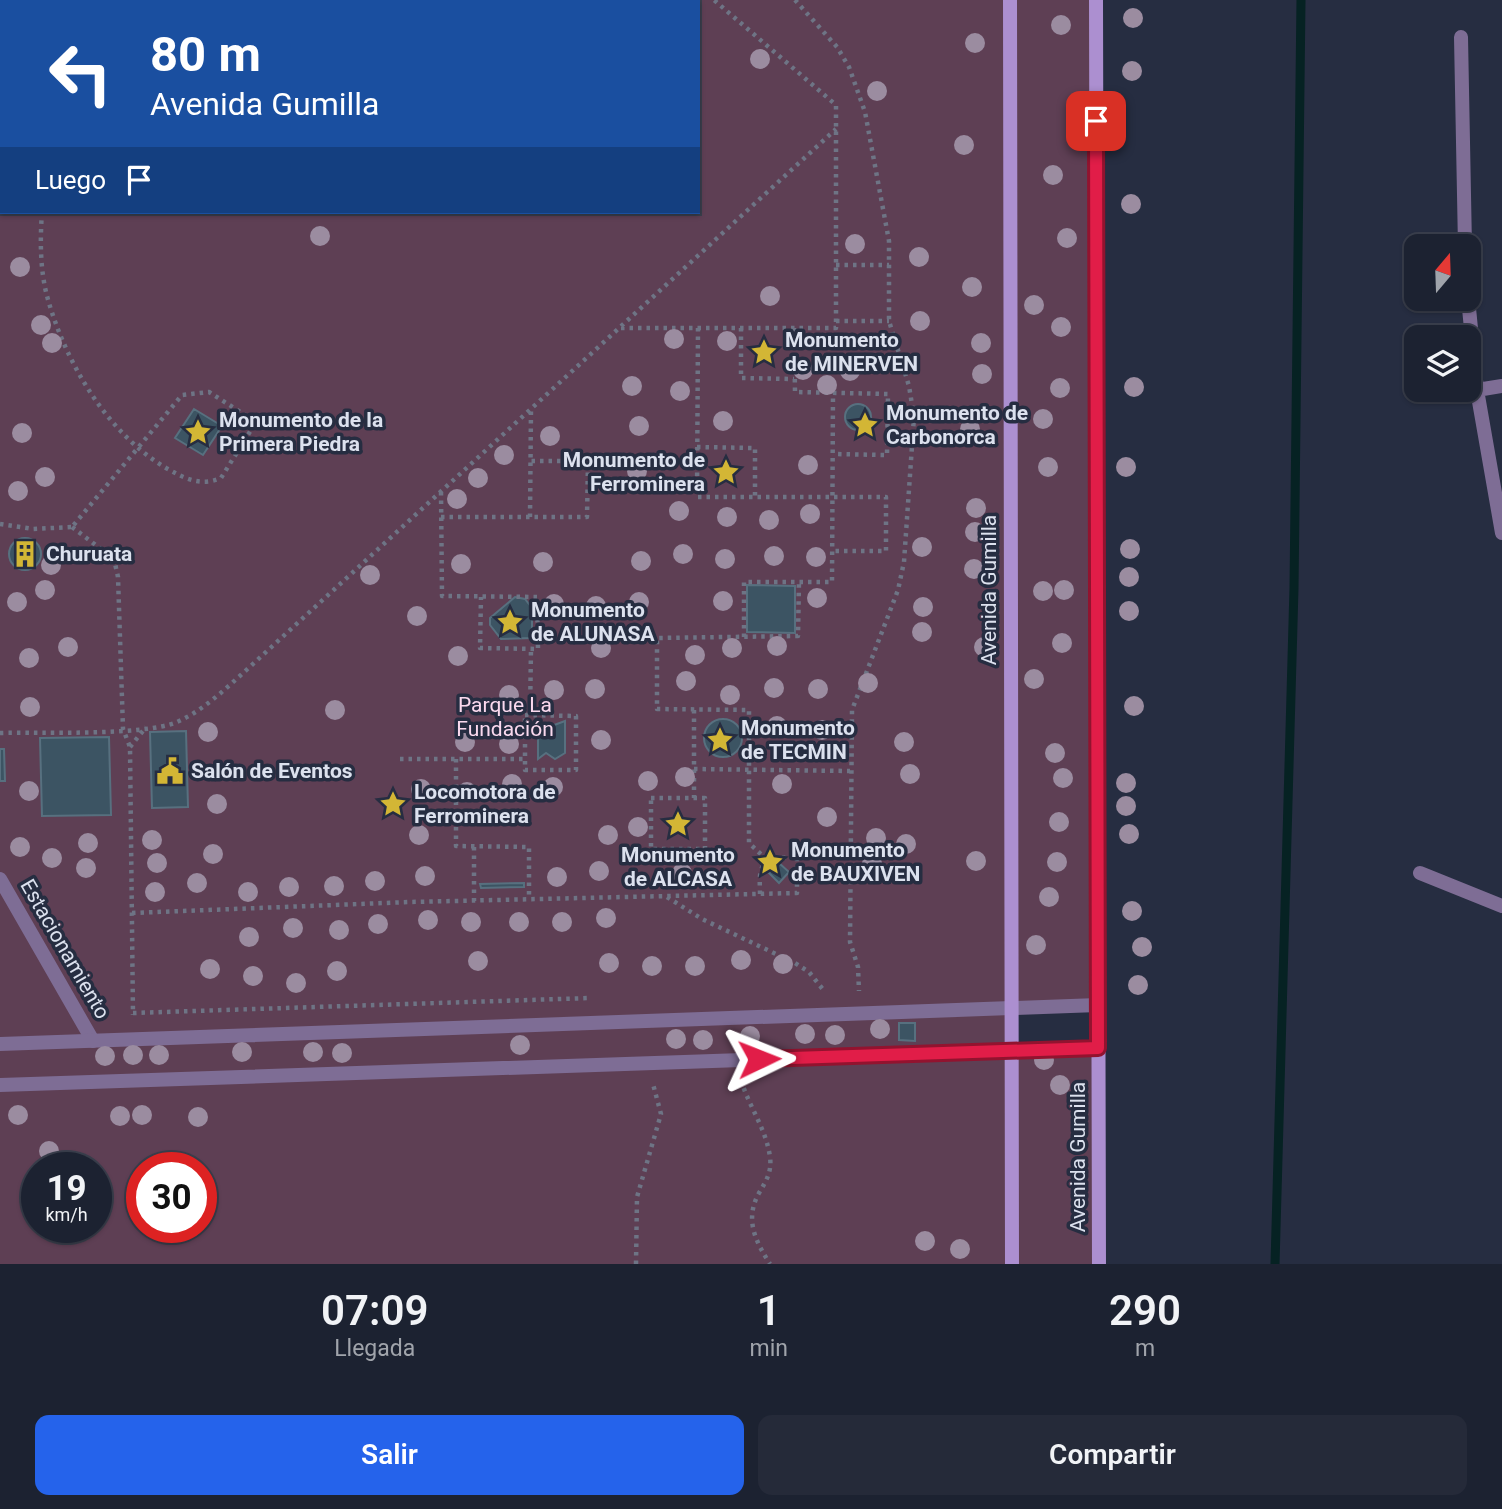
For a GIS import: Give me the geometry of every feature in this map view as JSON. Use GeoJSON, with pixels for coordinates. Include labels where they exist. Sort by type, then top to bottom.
{"type":"FeatureCollection","features":[{"type":"Feature","properties":{"kind":"main road","name":"Avenida Gumilla"},"geometry":{"type":"LineString","coordinates":[[1010,0],[1012,1264]]}},
{"type":"Feature","properties":{"kind":"main road","name":"Avenida Gumilla"},"geometry":{"type":"LineString","coordinates":[[1096,0],[1099,1264]]}},
{"type":"Feature","properties":{"kind":"street"},"geometry":{"type":"LineString","coordinates":[[1461,37],[1465,234]]}},
{"type":"Feature","properties":{"kind":"street"},"geometry":{"type":"LineString","coordinates":[[1481,389],[1502,386]]}},
{"type":"Feature","properties":{"kind":"street"},"geometry":{"type":"LineString","coordinates":[[1479,402],[1502,533]]}},
{"type":"Feature","properties":{"kind":"street"},"geometry":{"type":"LineString","coordinates":[[1420,873],[1502,906]]}},
{"type":"Feature","properties":{"kind":"street","name":"Estacionamiento"},"geometry":{"type":"LineString","coordinates":[[0,879],[93,1041]]}},
{"type":"Feature","properties":{"kind":"street"},"geometry":{"type":"LineString","coordinates":[[0,1044],[1098,1005]]}},
{"type":"Feature","properties":{"kind":"street"},"geometry":{"type":"LineString","coordinates":[[0,1085],[1098,1048]]}},
{"type":"Feature","properties":{"kind":"path"},"geometry":{"type":"LineString","coordinates":[[620,328],[836,328],[836,105],[714,0]]}},
{"type":"Feature","properties":{"kind":"path"},"geometry":{"type":"LineString","coordinates":[[796,0],[836,47],[858,89],[886,222],[889,321],[909,386],[914,416],[904,562],[891,613],[852,710],[850,942],[858,967],[859,991]]}},
{"type":"Feature","properties":{"kind":"path"},"geometry":{"type":"LineString","coordinates":[[0,733],[122,729],[174,723],[220,694],[836,129]]}},
{"type":"Feature","properties":{"kind":"path"},"geometry":{"type":"LineString","coordinates":[[42,214],[42,260],[47,296],[64,342],[90,393],[137,448],[189,480],[201,483],[221,478],[256,422],[209,392],[182,396],[137,448],[72,527]]}},
{"type":"Feature","properties":{"kind":"path"},"geometry":{"type":"LineString","coordinates":[[836,265],[889,265]]}},
{"type":"Feature","properties":{"kind":"path"},"geometry":{"type":"LineString","coordinates":[[836,321],[889,321]]}},
{"type":"Feature","properties":{"kind":"path"},"geometry":{"type":"LineString","coordinates":[[698,328],[697,497],[886,497],[886,551],[832,551]]}},
{"type":"Feature","properties":{"kind":"path"},"geometry":{"type":"LineString","coordinates":[[741,328],[741,378],[794,379]]}},
{"type":"Feature","properties":{"kind":"path"},"geometry":{"type":"LineString","coordinates":[[794,328],[795,392],[888,394],[887,455],[833,454]]}},
{"type":"Feature","properties":{"kind":"path"},"geometry":{"type":"LineString","coordinates":[[744,637],[744,582],[832,582],[833,393]]}},
{"type":"Feature","properties":{"kind":"path"},"geometry":{"type":"LineString","coordinates":[[530,517],[531,409]]}},
{"type":"Feature","properties":{"kind":"path"},"geometry":{"type":"LineString","coordinates":[[697,447],[755,448],[755,497]]}},
{"type":"Feature","properties":{"kind":"path"},"geometry":{"type":"LineString","coordinates":[[441,517],[587,517],[588,461],[531,461]]}},
{"type":"Feature","properties":{"kind":"path"},"geometry":{"type":"LineString","coordinates":[[441,492],[442,596],[537,597],[538,649],[481,648],[481,597]]}},
{"type":"Feature","properties":{"kind":"path"},"geometry":{"type":"LineString","coordinates":[[0,524],[33,529],[72,527],[114,559],[118,577],[122,729],[130,747],[133,1039]]}},
{"type":"Feature","properties":{"kind":"path"},"geometry":{"type":"LineString","coordinates":[[767,860],[749,843],[749,710],[657,709],[657,638],[798,636],[799,581]]}},
{"type":"Feature","properties":{"kind":"path"},"geometry":{"type":"LineString","coordinates":[[530,715],[531,649]]}},
{"type":"Feature","properties":{"kind":"path"},"geometry":{"type":"LineString","coordinates":[[694,710],[694,798]]}},
{"type":"Feature","properties":{"kind":"path"},"geometry":{"type":"LineString","coordinates":[[525,715],[576,716],[576,770],[525,770],[525,759],[525,715]]}},
{"type":"Feature","properties":{"kind":"path"},"geometry":{"type":"LineString","coordinates":[[130,747],[146,727]]}},
{"type":"Feature","properties":{"kind":"path"},"geometry":{"type":"LineString","coordinates":[[400,759],[525,759]]}},
{"type":"Feature","properties":{"kind":"path"},"geometry":{"type":"LineString","coordinates":[[456,759],[456,846],[529,847],[529,899]]}},
{"type":"Feature","properties":{"kind":"path"},"geometry":{"type":"LineString","coordinates":[[694,769],[850,771]]}},
{"type":"Feature","properties":{"kind":"path"},"geometry":{"type":"LineString","coordinates":[[651,798],[694,798],[705,798],[705,849],[651,849],[651,798]]}},
{"type":"Feature","properties":{"kind":"path"},"geometry":{"type":"LineString","coordinates":[[474,847],[474,901]]}},
{"type":"Feature","properties":{"kind":"path"},"geometry":{"type":"LineString","coordinates":[[767,860],[797,856],[850,856]]}},
{"type":"Feature","properties":{"kind":"path"},"geometry":{"type":"LineString","coordinates":[[132,914],[529,899],[797,893],[797,856]]}},
{"type":"Feature","properties":{"kind":"path"},"geometry":{"type":"LineString","coordinates":[[760,894],[760,872],[767,860]]}},
{"type":"Feature","properties":{"kind":"path"},"geometry":{"type":"LineString","coordinates":[[666,896],[702,919],[795,962],[809,972],[825,992]]}},
{"type":"Feature","properties":{"kind":"path"},"geometry":{"type":"LineString","coordinates":[[735,1060],[744,1089],[759,1117],[770,1158],[770,1172],[758,1196],[752,1222],[759,1250],[770,1264]]}},
{"type":"Feature","properties":{"kind":"path"},"geometry":{"type":"LineString","coordinates":[[636,1264],[637,1197],[661,1114],[655,1087],[641,1063]]}},
{"type":"Feature","properties":{"kind":"green space","name":"Parque La Fundación"},"geometry":{"type":"Polygon","coordinates":[[[700,0],[1010,0],[1012,1264],[0,1264],[0,214],[700,214],[700,0]]]}},
{"type":"Feature","properties":{"kind":"green space"},"geometry":{"type":"Polygon","coordinates":[[[1016,0],[1091,0],[1095,1003],[1014,1006],[1016,0]]]}},
{"type":"Feature","properties":{"kind":"green space"},"geometry":{"type":"Polygon","coordinates":[[[1096,1051],[1095,1264],[1017,1264],[1014,1053],[1096,1051]]]}},
{"type":"Feature","properties":{"kind":"building"},"geometry":{"type":"Polygon","coordinates":[[[858,404],[867,408],[871,417],[867,426],[858,430],[849,426],[845,417],[849,408],[858,404]]]}},
{"type":"Feature","properties":{"kind":"building"},"geometry":{"type":"Polygon","coordinates":[[[194,409],[222,426],[203,455],[175,438],[194,409]]]}},
{"type":"Feature","properties":{"kind":"building","name":"Churuata"},"geometry":{"type":"Polygon","coordinates":[[[25,538],[36,543],[41,554],[36,565],[25,570],[14,565],[9,554],[14,543],[25,538]]]}},
{"type":"Feature","properties":{"kind":"building"},"geometry":{"type":"Polygon","coordinates":[[[747,585],[795,586],[795,633],[747,632],[747,585]]]}},
{"type":"Feature","properties":{"kind":"building"},"geometry":{"type":"Polygon","coordinates":[[[515,597],[525,599],[532,608],[532,638],[501,639],[490,625],[490,618],[515,597]]]}},
{"type":"Feature","properties":{"kind":"building"},"geometry":{"type":"Polygon","coordinates":[[[723,719],[737,724],[742,738],[737,752],[723,757],[709,752],[704,738],[709,724],[723,719]]]}},
{"type":"Feature","properties":{"kind":"building"},"geometry":{"type":"Polygon","coordinates":[[[565,721],[565,753],[555,759],[546,753],[538,759],[538,731],[565,721]]]}},
{"type":"Feature","properties":{"kind":"building"},"geometry":{"type":"Polygon","coordinates":[[[186,731],[188,807],[152,808],[150,732],[186,731]]]}},
{"type":"Feature","properties":{"kind":"building"},"geometry":{"type":"Polygon","coordinates":[[[109,737],[111,815],[42,816],[40,738],[109,737]]]}},
{"type":"Feature","properties":{"kind":"building"},"geometry":{"type":"Polygon","coordinates":[[[0,749],[4,749],[5,781],[0,781],[0,749]]]}},
{"type":"Feature","properties":{"kind":"building"},"geometry":{"type":"Polygon","coordinates":[[[779,863],[789,872],[779,883],[769,873],[779,863]]]}},
{"type":"Feature","properties":{"kind":"building"},"geometry":{"type":"Polygon","coordinates":[[[524,883],[524,887],[481,888],[480,884],[524,883]]]}},
{"type":"Feature","properties":{"kind":"building"},"geometry":{"type":"Polygon","coordinates":[[[899,1023],[915,1023],[915,1041],[899,1040],[899,1023]]]}},
{"type":"Feature","properties":{"kind":"waterway"},"geometry":{"type":"LineString","coordinates":[[1275,1264],[1294,588],[1301,0]]}},
{"type":"Feature","properties":{"kind":"place","name":"Monumento de MINERVEN"},"geometry":{"type":"Point","coordinates":[764,352]}},
{"type":"Feature","properties":{"kind":"place","name":"Monumento de Carbonorca"},"geometry":{"type":"Point","coordinates":[865,425]}},
{"type":"Feature","properties":{"kind":"place","name":"Monumento de la Primera Piedra"},"geometry":{"type":"Point","coordinates":[198,432]}},
{"type":"Feature","properties":{"kind":"place","name":"Monumento de Ferrominera"},"geometry":{"type":"Point","coordinates":[726,472]}},
{"type":"Feature","properties":{"kind":"place","name":"Churuata"},"geometry":{"type":"Point","coordinates":[25,554]}},
{"type":"Feature","properties":{"kind":"place","name":"Monumento de ALUNASA"},"geometry":{"type":"Point","coordinates":[510,622]}},
{"type":"Feature","properties":{"kind":"place","name":"Monumento de TECMIN"},"geometry":{"type":"Point","coordinates":[720,740]}},
{"type":"Feature","properties":{"kind":"place","name":"Salón de Eventos"},"geometry":{"type":"Point","coordinates":[170,771]}},
{"type":"Feature","properties":{"kind":"place","name":"Locomotora de Ferrominera"},"geometry":{"type":"Point","coordinates":[393,804]}},
{"type":"Feature","properties":{"kind":"place","name":"Monumento de ALCASA"},"geometry":{"type":"Point","coordinates":[678,824]}},
{"type":"Feature","properties":{"kind":"place","name":"Monumento de BAUXIVEN"},"geometry":{"type":"Point","coordinates":[770,862]}},
{"type":"Feature","properties":{"kind":"route"},"geometry":{"type":"LineString","coordinates":[[759,1059],[1098,1048],[1096,121]]}}]}
